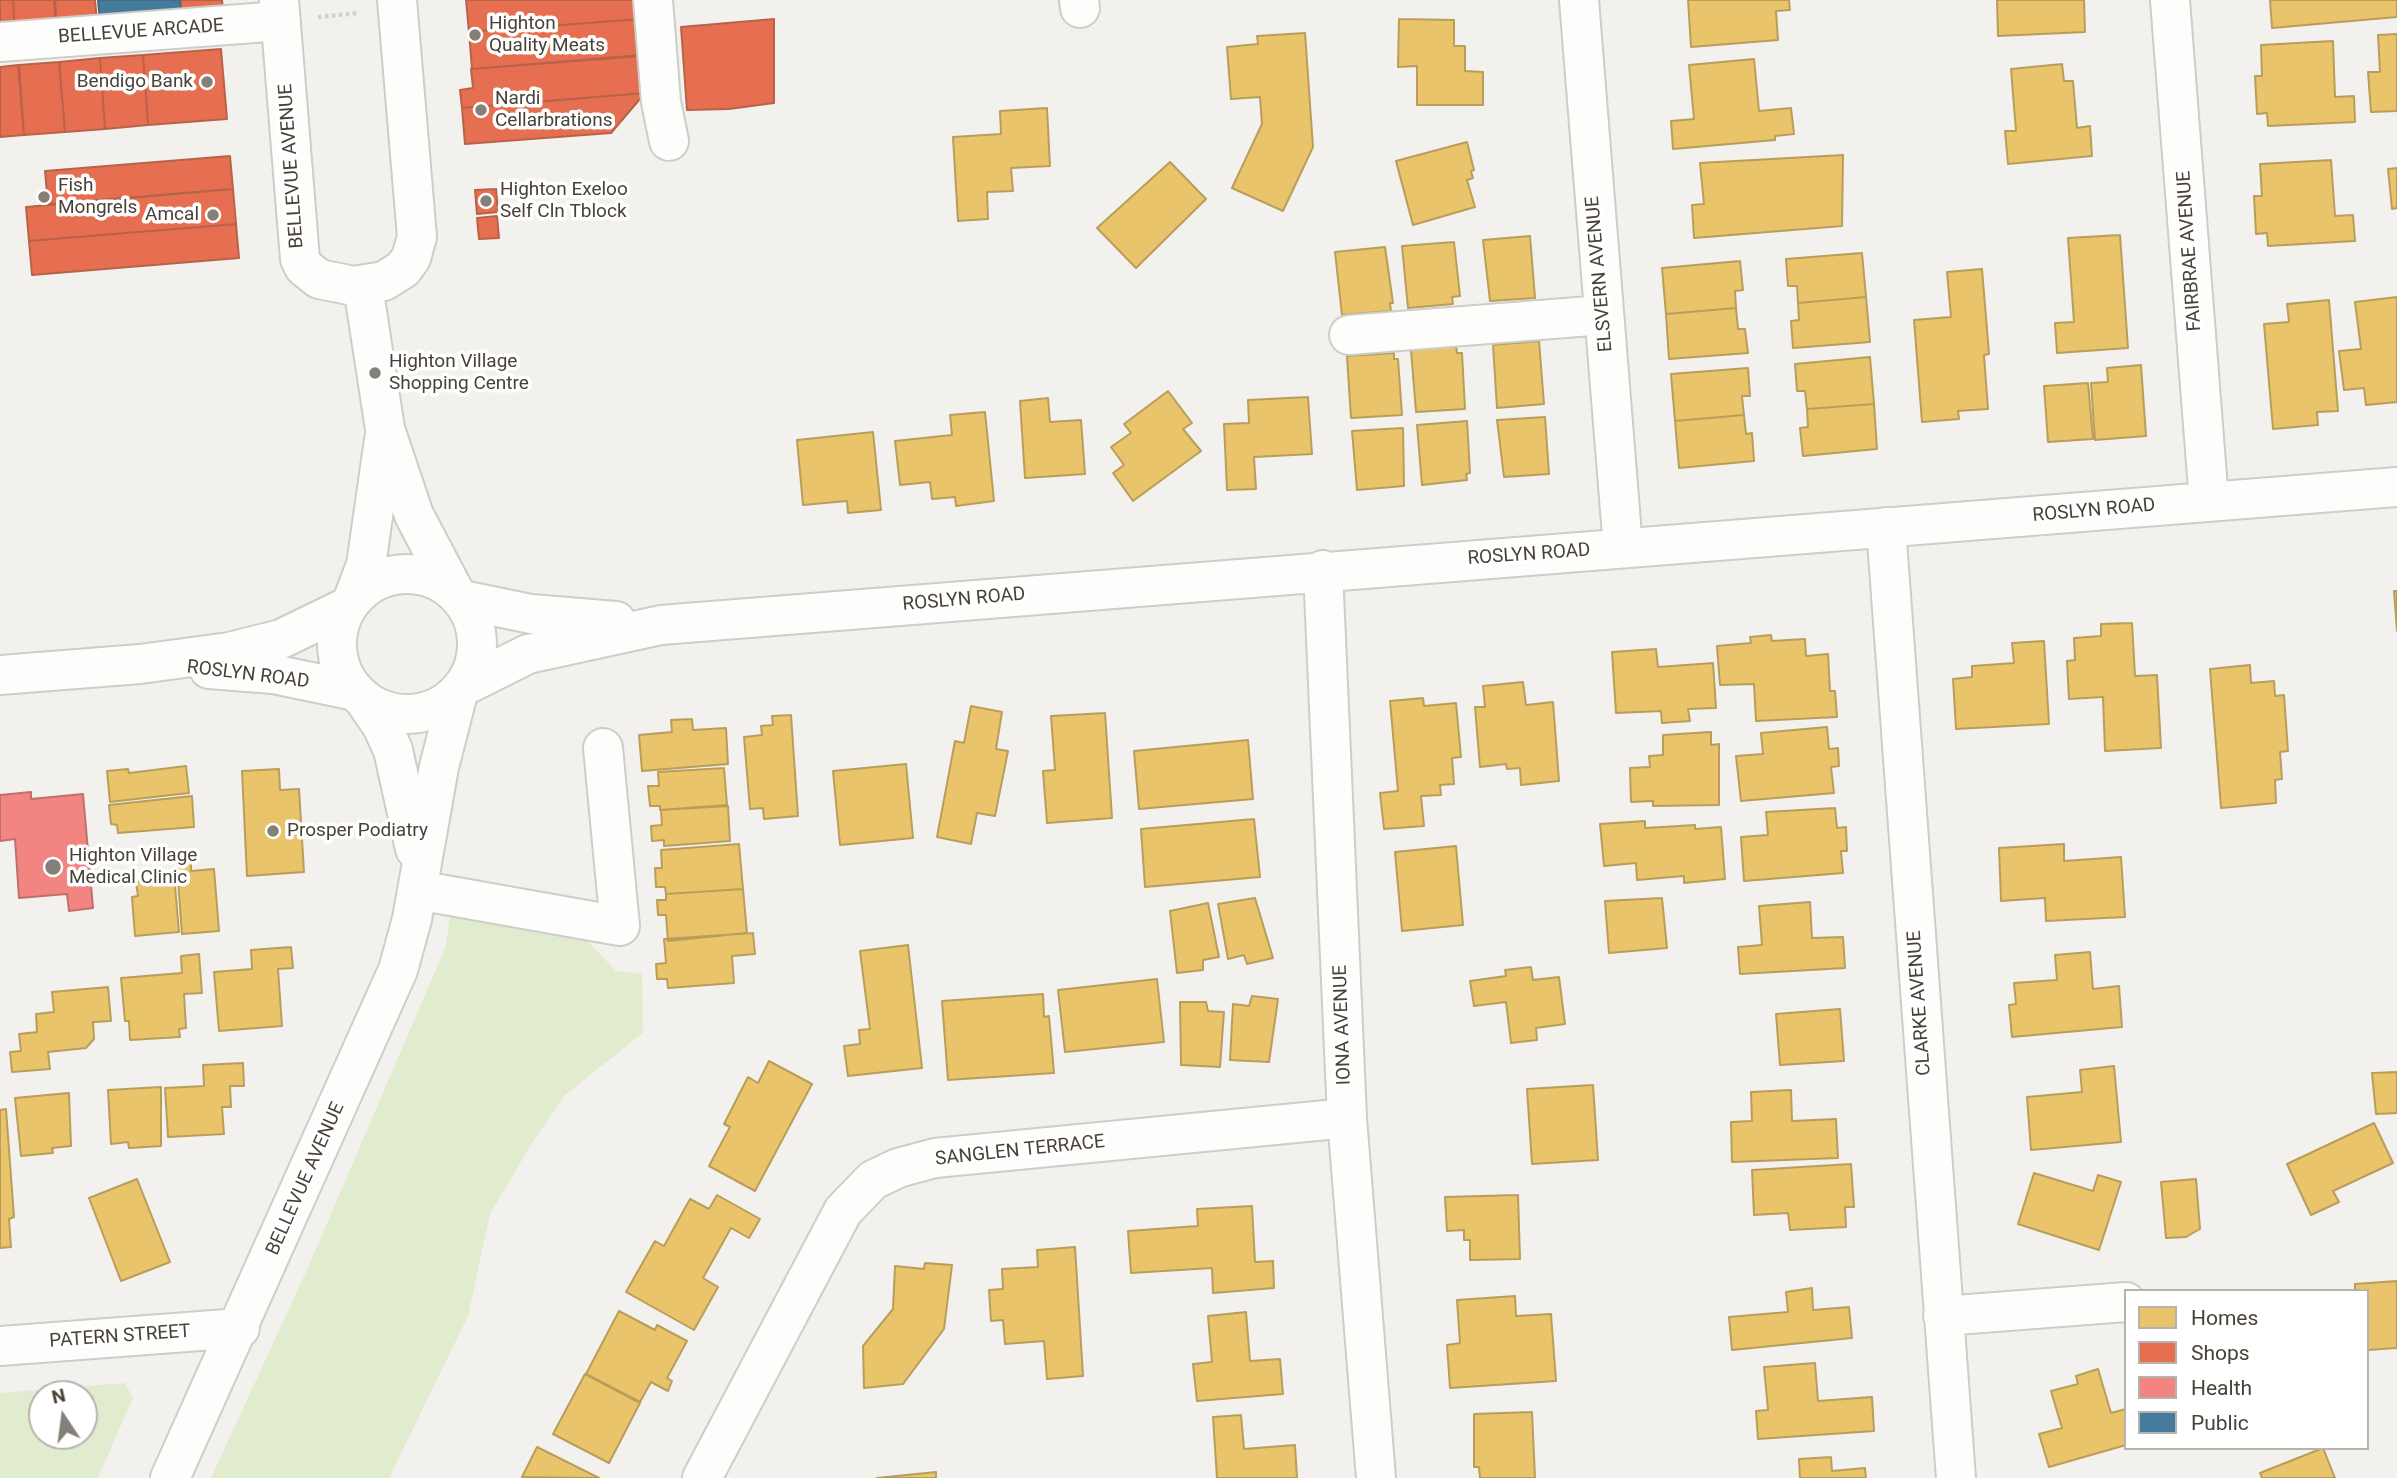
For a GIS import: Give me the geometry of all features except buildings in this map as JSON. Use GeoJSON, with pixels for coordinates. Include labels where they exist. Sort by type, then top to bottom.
{"type":"FeatureCollection","features":[{"type":"Feature","properties":{"kind":"street"},"geometry":{"type":"LineString","coordinates":[[653,0],[661,102],[669,141]]}},
{"type":"Feature","properties":{"kind":"street","name":"ELSVERN AVENUE"},"geometry":{"type":"LineString","coordinates":[[1578,0],[1623,548]]}},
{"type":"Feature","properties":{"kind":"street","name":"FAIRBRAE AVENUE"},"geometry":{"type":"LineString","coordinates":[[2170,0],[2209,502]]}},
{"type":"Feature","properties":{"kind":"street","name":"BELLEVUE AVENUE"},"geometry":{"type":"LineString","coordinates":[[280,10],[300,259],[310,274],[329,283],[363,286],[392,278],[403,270],[411,258],[416,237],[397,4]]}},
{"type":"Feature","properties":{"kind":"street","name":"BELLEVUE ARCADE"},"geometry":{"type":"LineString","coordinates":[[0,42],[280,10]]}},
{"type":"Feature","properties":{"kind":"street"},"geometry":{"type":"LineString","coordinates":[[363,286],[385,429],[414,515],[473,618],[478,649],[473,669],[460,690]]}},
{"type":"Feature","properties":{"kind":"street"},"geometry":{"type":"LineString","coordinates":[[1349,335],[1603,315]]}},
{"type":"Feature","properties":{"kind":"street"},"geometry":{"type":"LineString","coordinates":[[359,695],[338,656],[337,635],[366,565],[385,429]]}},
{"type":"Feature","properties":{"kind":"street","name":"ROSLYN ROAD"},"geometry":{"type":"LineString","coordinates":[[140,664],[260,673],[359,695],[380,709],[410,714],[439,707],[460,690],[528,654],[661,625],[1323,570],[2397,487]]}},
{"type":"Feature","properties":{"kind":"street","name":"CLARKE AVENUE"},"geometry":{"type":"LineString","coordinates":[[1886,527],[1956,1478]]}},
{"type":"Feature","properties":{"kind":"street","name":"IONA AVENUE"},"geometry":{"type":"LineString","coordinates":[[1323,570],[1347,1118],[1376,1478]]}},
{"type":"Feature","properties":{"kind":"street","name":"ROSLYN ROAD"},"geometry":{"type":"LineString","coordinates":[[0,675],[140,664],[218,654],[273,641],[317,624],[350,603],[369,585],[398,574],[429,577],[459,596],[531,614],[661,625]]}},
{"type":"Feature","properties":{"kind":"street","name":"BELLEVUE AVENUE"},"geometry":{"type":"LineString","coordinates":[[170,1478],[240,1328],[398,970],[439,767],[460,690]]}},
{"type":"Feature","properties":{"kind":"street","name":"BELLEVUE AVENUE"},"geometry":{"type":"LineString","coordinates":[[359,695],[382,726],[393,750],[418,881]]}},
{"type":"Feature","properties":{"kind":"street"},"geometry":{"type":"LineString","coordinates":[[418,881],[620,926],[603,748]]}},
{"type":"Feature","properties":{"kind":"street","name":"SANGLEN TERRACE"},"geometry":{"type":"LineString","coordinates":[[702,1478],[843,1211],[873,1180],[898,1168],[935,1158],[1347,1118]]}},
{"type":"Feature","properties":{"kind":"street"},"geometry":{"type":"LineString","coordinates":[[1943,1316],[2124,1302]]}},
{"type":"Feature","properties":{"kind":"street","name":"PATERN STREET"},"geometry":{"type":"LineString","coordinates":[[0,1346],[240,1328]]}},
{"type":"Feature","properties":{"kind":"path"},"geometry":{"type":"LineString","coordinates":[[280,10],[397,4]]}},
{"type":"Feature","properties":{"kind":"green space"},"geometry":{"type":"Polygon","coordinates":[[[459,913],[577,930],[616,971],[642,974],[643,1033],[565,1095],[532,1143],[490,1214],[468,1316],[389,1478],[211,1478],[305,1274],[446,946],[450,916],[459,913]]]}},
{"type":"Feature","properties":{"kind":"green space"},"geometry":{"type":"Polygon","coordinates":[[[125,1383],[133,1398],[98,1478],[0,1478],[0,1393],[28,1391],[28,1450],[98,1450],[98,1385],[125,1383]]]}},
{"type":"Feature","properties":{"kind":"place","name":"Highton Quality Meats"},"geometry":{"type":"Point","coordinates":[475,35]}},
{"type":"Feature","properties":{"kind":"place","name":"Bendigo Bank"},"geometry":{"type":"Point","coordinates":[207,82]}},
{"type":"Feature","properties":{"kind":"place","name":"Nardi Cellarbrations"},"geometry":{"type":"Point","coordinates":[481,110]}},
{"type":"Feature","properties":{"kind":"place","name":"Fish Mongrels"},"geometry":{"type":"Point","coordinates":[44,197]}},
{"type":"Feature","properties":{"kind":"place","name":"Highton Exeloo Self Cln Tblock"},"geometry":{"type":"Point","coordinates":[486,201]}},
{"type":"Feature","properties":{"kind":"place","name":"Amcal"},"geometry":{"type":"Point","coordinates":[213,215]}},
{"type":"Feature","properties":{"kind":"place","name":"Highton Village Shopping Centre"},"geometry":{"type":"Point","coordinates":[375,373]}},
{"type":"Feature","properties":{"kind":"place","name":"Prosper Podiatry"},"geometry":{"type":"Point","coordinates":[273,831]}},
{"type":"Feature","properties":{"kind":"place","name":"Highton Village Medical Clinic"},"geometry":{"type":"Point","coordinates":[53,867]}}]}
